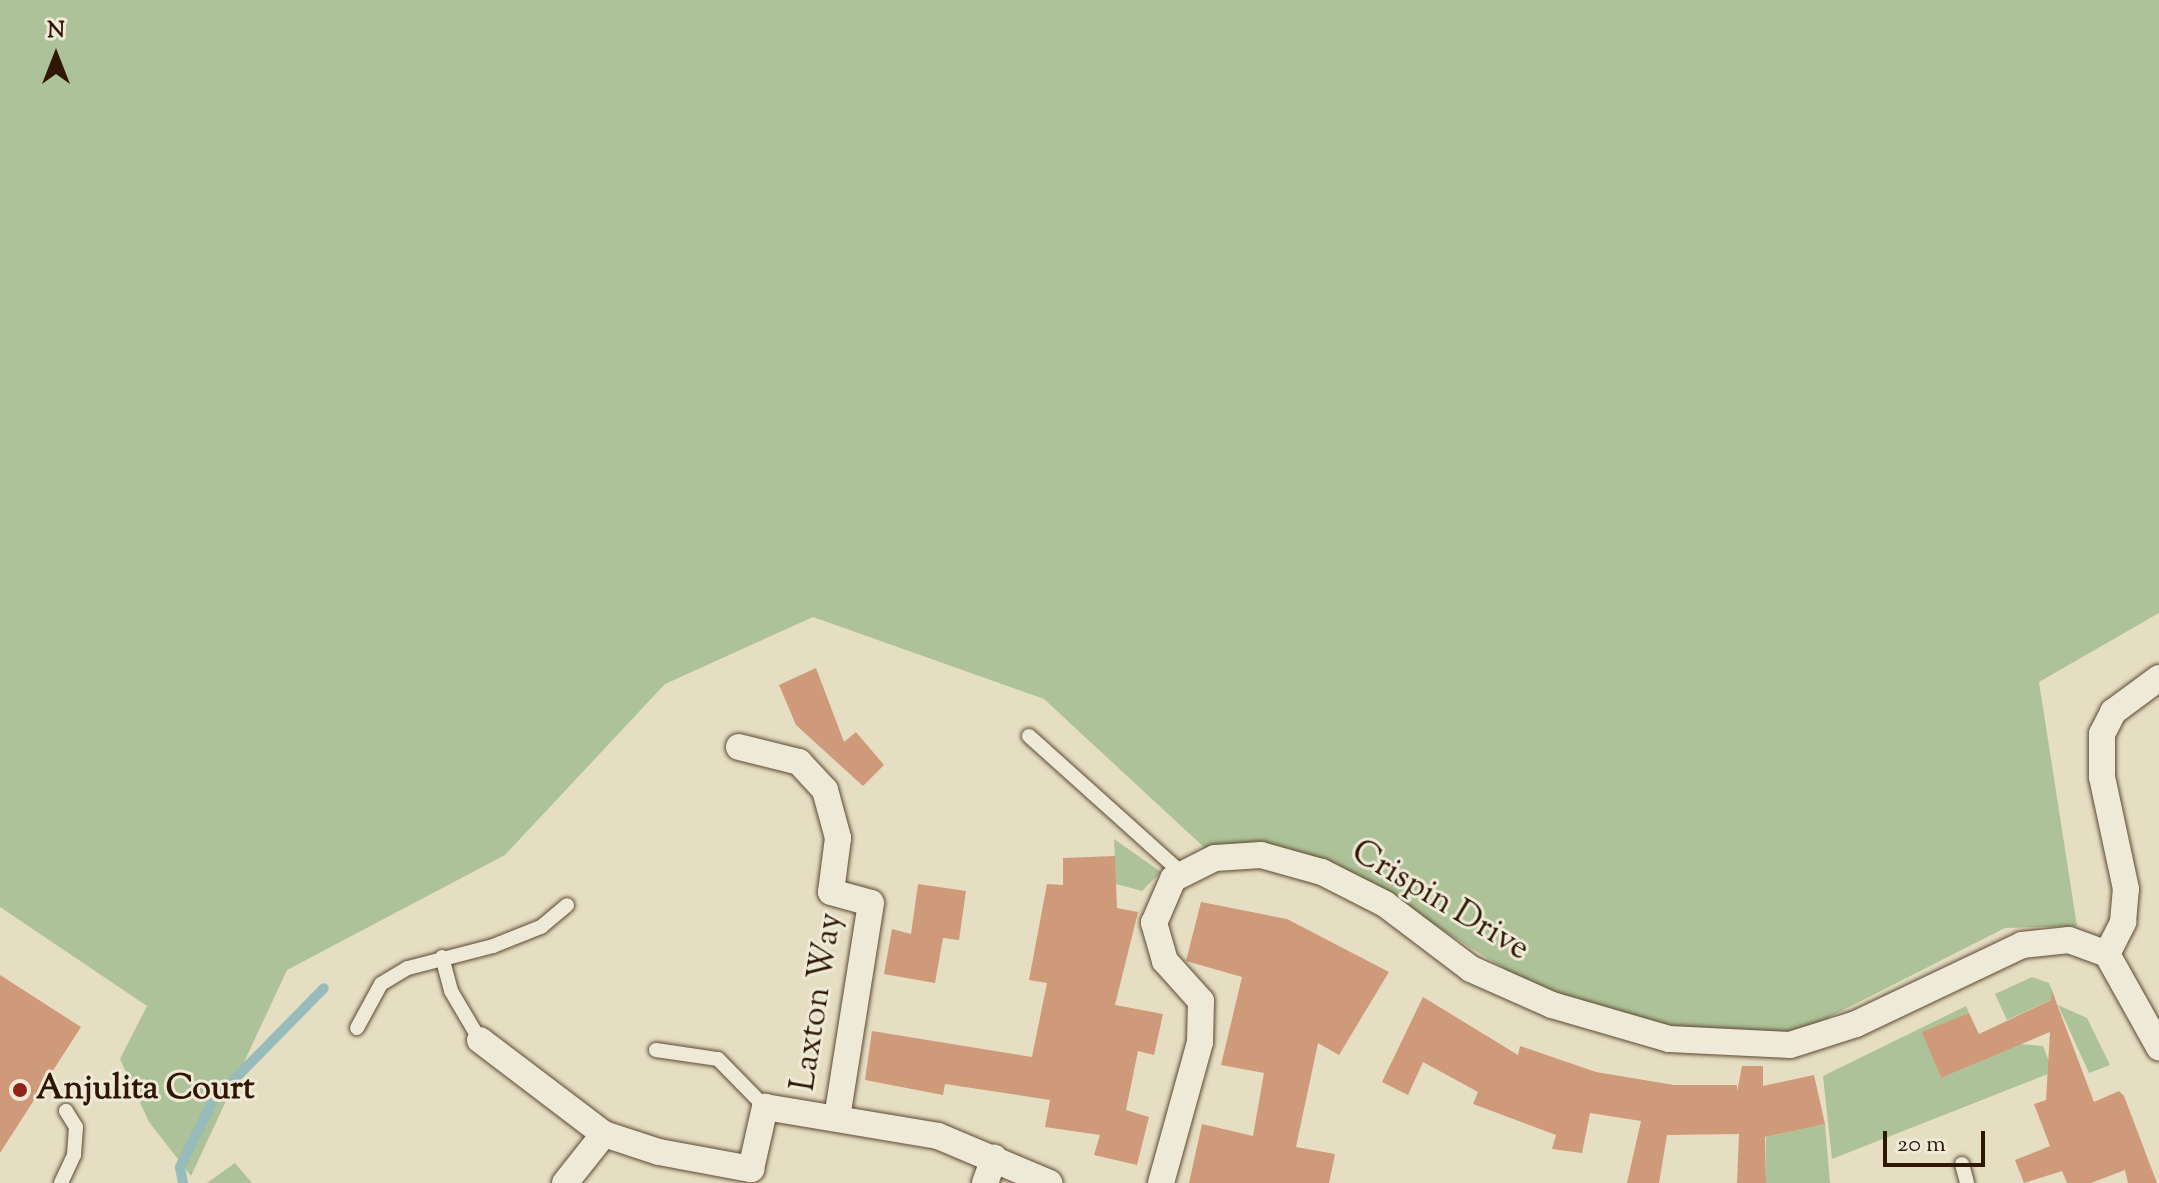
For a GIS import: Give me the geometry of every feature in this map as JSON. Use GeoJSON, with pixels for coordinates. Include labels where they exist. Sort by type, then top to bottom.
{"type":"FeatureCollection","features":[{"type":"Feature","properties":{"kind":"street"},"geometry":{"type":"LineString","coordinates":[[2159,678],[2113,712],[2102,734],[2102,777],[2126,889],[2123,922],[2107,954],[2159,1047]]}},
{"type":"Feature","properties":{"kind":"street","name":"Laxton Way"},"geometry":{"type":"LineString","coordinates":[[739,747],[799,762],[825,790],[838,838],[831,892],[871,903],[837,1117]]}},
{"type":"Feature","properties":{"kind":"street","name":"Crispin Drive"},"geometry":{"type":"LineString","coordinates":[[1183,874],[1215,858],[1261,855],[1322,872],[1385,904],[1471,969],[1552,1005],[1669,1039],[1790,1045],[1856,1024],[2022,945],[2069,940],[2107,954]]}},
{"type":"Feature","properties":{"kind":"street"},"geometry":{"type":"LineString","coordinates":[[1161,1183],[1200,1042],[1201,1001],[1165,961],[1154,923],[1173,879],[1183,874]]}},
{"type":"Feature","properties":{"kind":"street","name":"Laxton Way"},"geometry":{"type":"LineString","coordinates":[[480,1040],[604,1134],[751,1169],[765,1107],[938,1136],[1049,1183]]}},
{"type":"Feature","properties":{"kind":"street"},"geometry":{"type":"LineString","coordinates":[[565,1183],[604,1134]]}},
{"type":"Feature","properties":{"kind":"street"},"geometry":{"type":"LineString","coordinates":[[985,1183],[994,1158]]}},
{"type":"Feature","properties":{"kind":"lane"},"geometry":{"type":"LineString","coordinates":[[1029,736],[1183,874]]}},
{"type":"Feature","properties":{"kind":"lane"},"geometry":{"type":"LineString","coordinates":[[357,1028],[381,984],[442,957],[541,927],[567,905]]}},
{"type":"Feature","properties":{"kind":"lane"},"geometry":{"type":"LineString","coordinates":[[442,957],[451,991],[480,1040]]}},
{"type":"Feature","properties":{"kind":"lane"},"geometry":{"type":"LineString","coordinates":[[656,1050],[718,1059],[765,1107]]}},
{"type":"Feature","properties":{"kind":"lane"},"geometry":{"type":"LineString","coordinates":[[61,1183],[74,1155],[76,1127],[66,1111]]}},
{"type":"Feature","properties":{"kind":"lane"},"geometry":{"type":"LineString","coordinates":[[1962,1164],[1967,1183]]}},
{"type":"Feature","properties":{"kind":"green space"},"geometry":{"type":"Polygon","coordinates":[[[0,0],[2159,0],[2159,613],[2039,682],[2077,926],[2005,928],[1790,1037],[1668,1026],[1555,1000],[1359,878],[1208,851],[1044,699],[813,617],[665,684],[505,855],[287,970],[191,1176],[149,1122],[120,1059],[147,1006],[0,907],[0,0]]]}},
{"type":"Feature","properties":{"kind":"green space"},"geometry":{"type":"Polygon","coordinates":[[[1114,839],[1161,872],[1142,891],[1116,884],[1114,839]]]}},
{"type":"Feature","properties":{"kind":"green space"},"geometry":{"type":"Polygon","coordinates":[[[2032,977],[2049,983],[2055,998],[2007,1020],[1995,994],[2032,977]]]}},
{"type":"Feature","properties":{"kind":"green space"},"geometry":{"type":"Polygon","coordinates":[[[2058,1005],[2087,1018],[2110,1065],[2089,1073],[2058,1005]]]}},
{"type":"Feature","properties":{"kind":"green space"},"geometry":{"type":"Polygon","coordinates":[[[1966,1006],[1969,1013],[1923,1033],[1941,1078],[2020,1044],[2043,1046],[2053,1072],[1832,1159],[1823,1076],[1966,1006]]]}},
{"type":"Feature","properties":{"kind":"green space"},"geometry":{"type":"Polygon","coordinates":[[[1825,1124],[1830,1183],[1766,1183],[1766,1137],[1825,1124]]]}},
{"type":"Feature","properties":{"kind":"green space"},"geometry":{"type":"Polygon","coordinates":[[[235,1163],[252,1183],[207,1183],[235,1163]]]}},
{"type":"Feature","properties":{"kind":"building"},"geometry":{"type":"Polygon","coordinates":[[[816,668],[844,742],[856,732],[884,765],[863,786],[796,725],[779,685],[816,668]]]}},
{"type":"Feature","properties":{"kind":"building"},"geometry":{"type":"Polygon","coordinates":[[[1115,856],[1117,908],[1138,912],[1115,1005],[1163,1014],[1154,1055],[1138,1051],[1126,1110],[1149,1117],[1137,1165],[1094,1155],[1100,1135],[1045,1127],[1050,1100],[945,1084],[943,1095],[865,1080],[872,1031],[1032,1057],[1047,983],[1029,980],[1047,884],[1063,885],[1063,858],[1115,856]]]}},
{"type":"Feature","properties":{"kind":"building"},"geometry":{"type":"Polygon","coordinates":[[[918,884],[966,891],[959,940],[943,938],[935,983],[884,974],[892,929],[911,934],[918,884]]]}},
{"type":"Feature","properties":{"kind":"building"},"geometry":{"type":"Polygon","coordinates":[[[1201,902],[1287,919],[1389,972],[1339,1055],[1318,1043],[1296,1147],[1335,1154],[1329,1183],[1189,1183],[1202,1124],[1253,1136],[1264,1073],[1221,1065],[1242,977],[1186,961],[1201,902]]]}},
{"type":"Feature","properties":{"kind":"building","name":"Anjulita Court"},"geometry":{"type":"Polygon","coordinates":[[[0,975],[81,1027],[0,1153],[0,975]]]}},
{"type":"Feature","properties":{"kind":"building"},"geometry":{"type":"Polygon","coordinates":[[[2052,991],[2094,1102],[2119,1091],[2124,1096],[2157,1183],[2128,1183],[2125,1170],[2091,1183],[2067,1183],[2062,1171],[2024,1183],[2015,1160],[2050,1146],[2034,1104],[2046,1100],[2050,1032],[1941,1078],[1922,1032],[1969,1013],[1979,1034],[2051,1000],[2052,991]]]}},
{"type":"Feature","properties":{"kind":"building"},"geometry":{"type":"Polygon","coordinates":[[[1423,997],[1518,1055],[1520,1046],[1596,1072],[1674,1085],[1737,1085],[1737,1092],[1742,1066],[1763,1066],[1763,1086],[1814,1075],[1825,1124],[1765,1137],[1766,1183],[1737,1183],[1739,1134],[1667,1135],[1659,1183],[1627,1183],[1641,1121],[1590,1113],[1582,1153],[1552,1149],[1556,1135],[1473,1104],[1478,1092],[1423,1062],[1408,1095],[1382,1082],[1423,997]]]}},
{"type":"Feature","properties":{"kind":"waterway"},"geometry":{"type":"LineString","coordinates":[[183,1183],[180,1167],[213,1101],[324,988]]}},
{"type":"Feature","properties":{"kind":"place","name":"Anjulita Court"},"geometry":{"type":"Point","coordinates":[20,1090]}}]}
